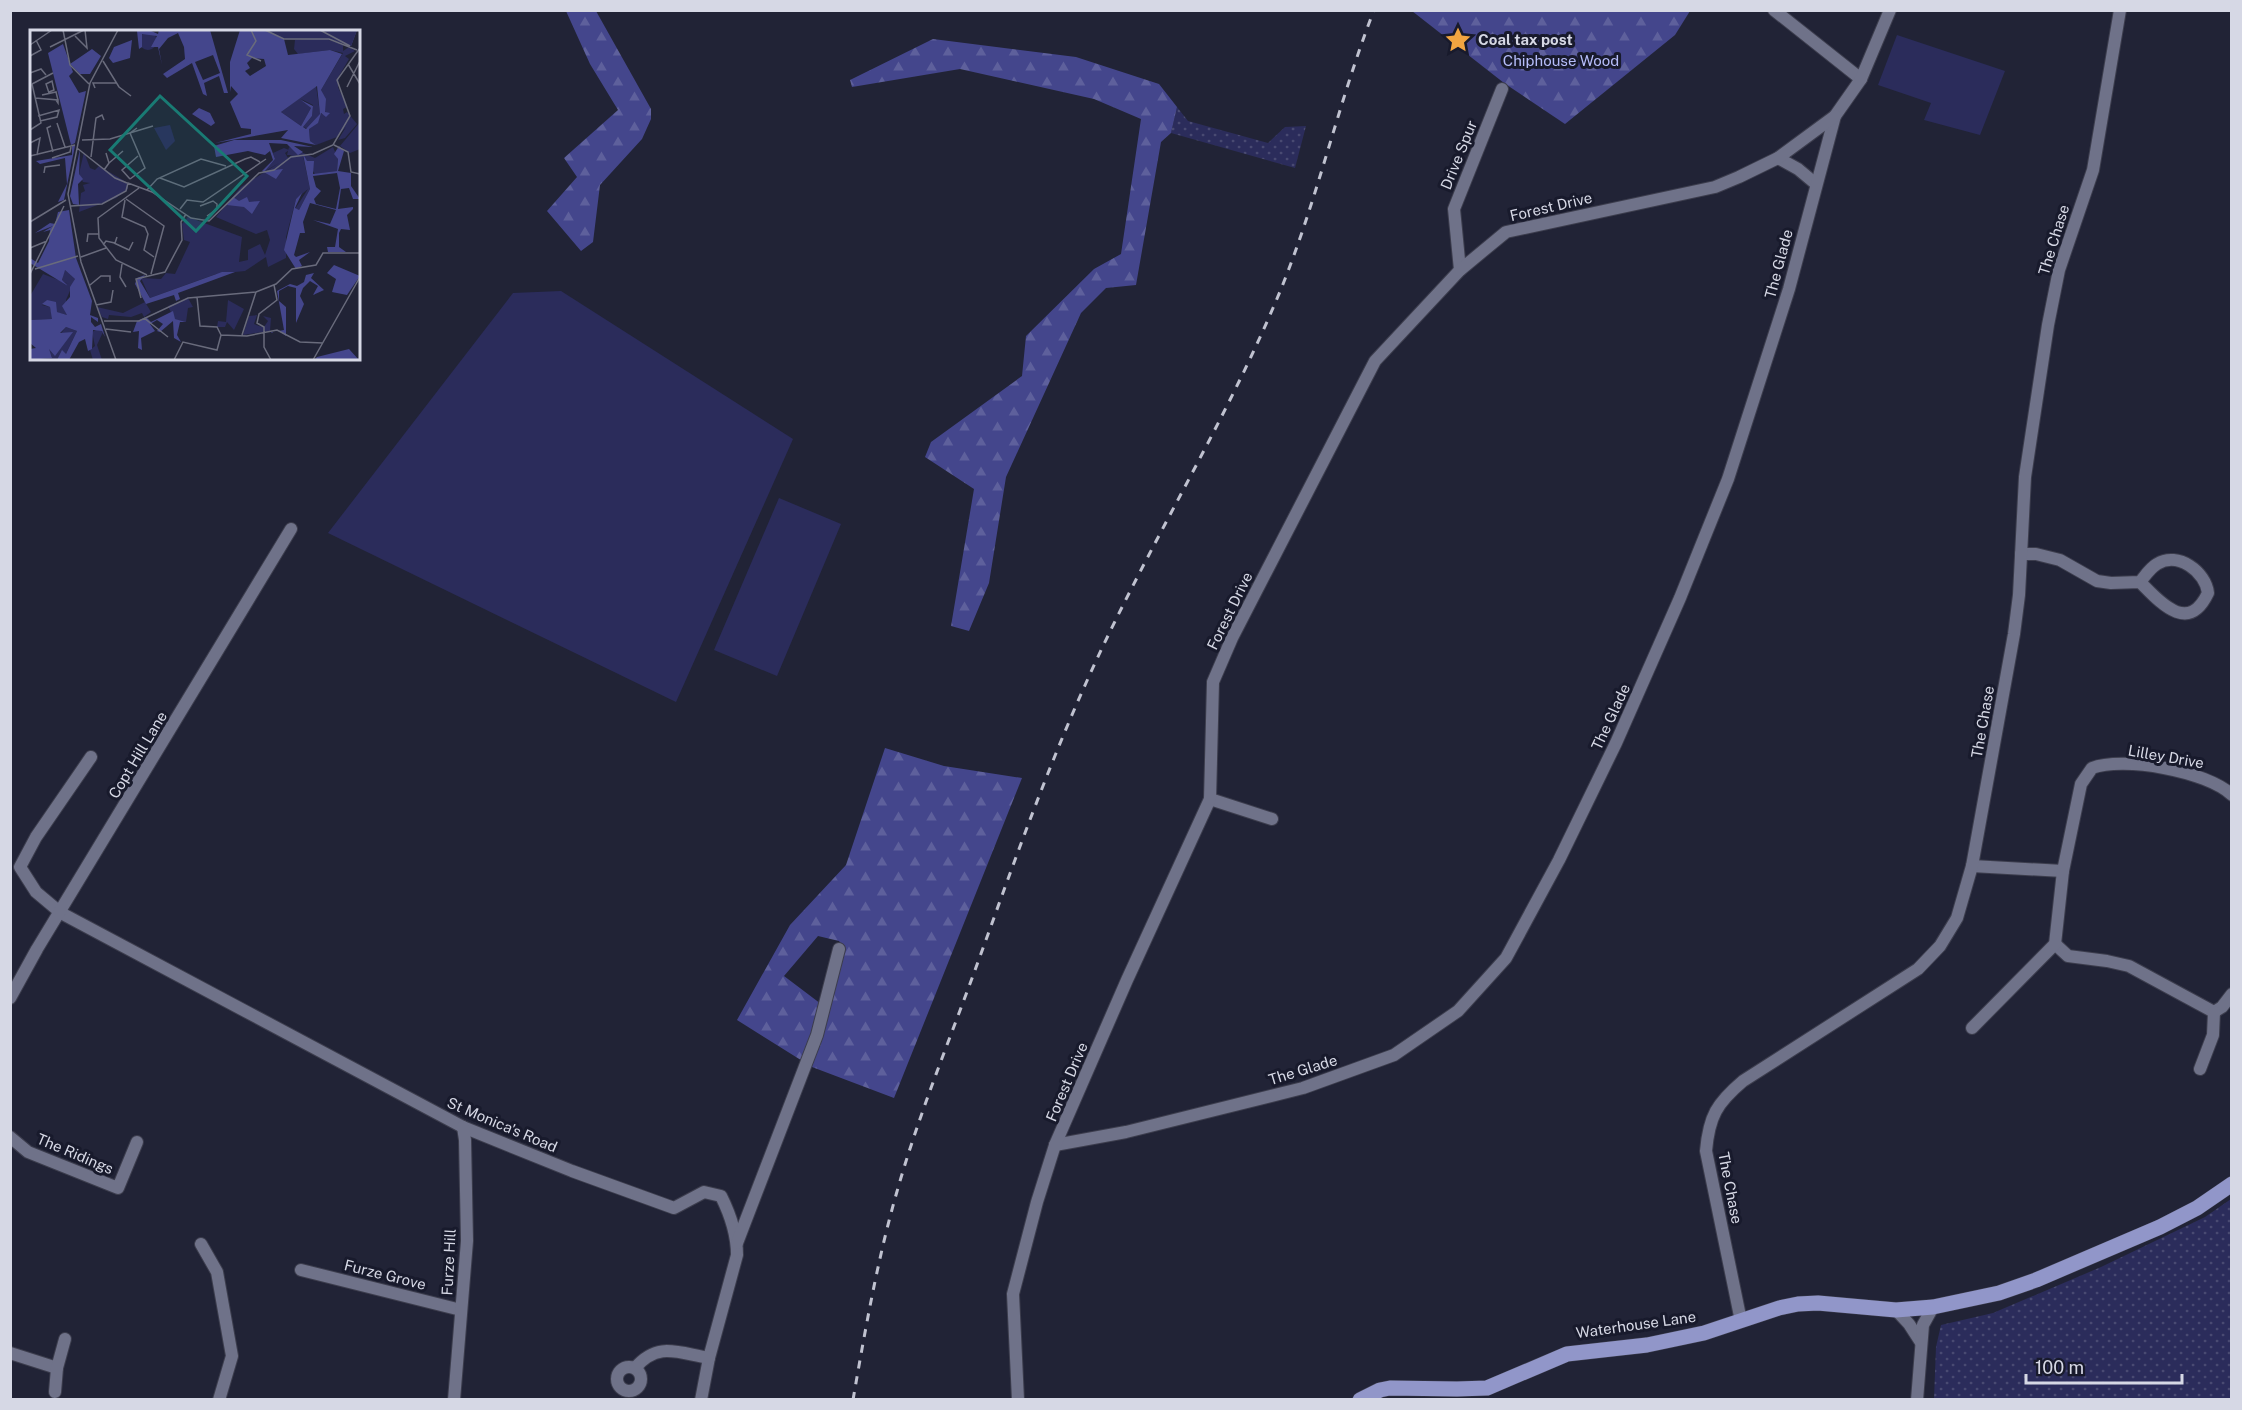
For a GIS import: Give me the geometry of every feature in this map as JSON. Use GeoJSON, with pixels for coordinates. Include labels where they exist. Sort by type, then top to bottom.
{"type":"FeatureCollection","features":[{"type":"Feature","properties":{"kind":"main road","name":"Waterhouse Lane"},"geometry":{"type":"LineString","coordinates":[[1360,1400],[1380,1390],[1390,1388],[1457,1389],[1489,1394],[1567,1354],[1647,1345],[1704,1334],[1779,1308],[1798,1304],[1818,1303],[1896,1310],[1933,1306],[1999,1293],[2036,1280],[2160,1227],[2197,1208],[2232,1184]]}},
{"type":"Feature","properties":{"kind":"street"},"geometry":{"type":"LineString","coordinates":[[1774,10],[1861,79]]}},
{"type":"Feature","properties":{"kind":"street","name":"The Glade"},"geometry":{"type":"LineString","coordinates":[[1055,1145],[1126,1132],[1303,1088],[1394,1055],[1458,1011],[1506,958],[1559,860],[1616,743],[1665,634],[1728,479],[1789,289],[1835,116],[1861,79],[1890,10]]}},
{"type":"Feature","properties":{"kind":"street","name":"The Chase"},"geometry":{"type":"LineString","coordinates":[[1741,1321],[1706,1151],[1708,1129],[1715,1109],[1743,1081],[1929,959],[1950,933],[1958,918],[1972,866],[2014,634],[2025,477],[2048,325],[2059,270],[2093,170],[2120,10]]}},
{"type":"Feature","properties":{"kind":"street","name":"Drive Spur"},"geometry":{"type":"LineString","coordinates":[[1460,270],[1454,209],[1502,89]]}},
{"type":"Feature","properties":{"kind":"street","name":"Forest Drive"},"geometry":{"type":"LineString","coordinates":[[1018,1400],[1013,1294],[1037,1202],[1055,1145],[1210,799],[1213,682],[1232,638],[1375,361],[1460,270],[1506,232],[1715,187],[1778,158],[1835,116]]}},
{"type":"Feature","properties":{"kind":"street"},"geometry":{"type":"LineString","coordinates":[[1778,158],[1798,169],[1816,184]]}},
{"type":"Feature","properties":{"kind":"street","name":"Copt Hill Lane"},"geometry":{"type":"LineString","coordinates":[[10,998],[37,949],[61,914],[291,529]]}},
{"type":"Feature","properties":{"kind":"street"},"geometry":{"type":"LineString","coordinates":[[2021,554],[2036,554],[2060,560],[2097,581],[2111,583],[2140,582],[2157,564],[2172,560],[2193,569],[2204,579],[2208,593],[2195,610],[2175,612],[2164,605],[2140,582]]}},
{"type":"Feature","properties":{"kind":"street","name":"St Monica's Road"},"geometry":{"type":"LineString","coordinates":[[91,757],[36,837],[20,867],[36,892],[61,914],[463,1127],[572,1171],[674,1208],[704,1192],[721,1196],[737,1243],[737,1255],[709,1358],[701,1400]]}},
{"type":"Feature","properties":{"kind":"street","name":"Lilley Drive"},"geometry":{"type":"LineString","coordinates":[[2055,945],[2063,871],[2081,784],[2092,768],[2110,763],[2184,772],[2209,780],[2232,795]]}},
{"type":"Feature","properties":{"kind":"street"},"geometry":{"type":"LineString","coordinates":[[1210,799],[1272,819]]}},
{"type":"Feature","properties":{"kind":"street"},"geometry":{"type":"LineString","coordinates":[[1972,866],[2063,871]]}},
{"type":"Feature","properties":{"kind":"street"},"geometry":{"type":"LineString","coordinates":[[1972,1028],[2055,945],[2068,956],[2129,966],[2214,1012]]}},
{"type":"Feature","properties":{"kind":"street"},"geometry":{"type":"LineString","coordinates":[[737,1243],[817,1035],[839,949]]}},
{"type":"Feature","properties":{"kind":"street"},"geometry":{"type":"LineString","coordinates":[[2214,1012],[2232,994]]}},
{"type":"Feature","properties":{"kind":"street"},"geometry":{"type":"LineString","coordinates":[[2200,1069],[2213,1035],[2214,1012]]}},
{"type":"Feature","properties":{"kind":"street","name":"Furze Hill"},"geometry":{"type":"LineString","coordinates":[[454,1400],[467,1241],[463,1127]]}},
{"type":"Feature","properties":{"kind":"street","name":"The Ridings"},"geometry":{"type":"LineString","coordinates":[[10,1137],[28,1152],[118,1188],[137,1142]]}},
{"type":"Feature","properties":{"kind":"street"},"geometry":{"type":"LineString","coordinates":[[201,1244],[217,1272],[232,1356],[219,1400]]}},
{"type":"Feature","properties":{"kind":"street","name":"Furze Grove"},"geometry":{"type":"LineString","coordinates":[[301,1270],[461,1310]]}},
{"type":"Feature","properties":{"kind":"street"},"geometry":{"type":"LineString","coordinates":[[1917,1400],[1920,1341],[1923,1325],[1933,1306]]}},
{"type":"Feature","properties":{"kind":"street"},"geometry":{"type":"LineString","coordinates":[[1896,1310],[1910,1324],[1920,1341]]}},
{"type":"Feature","properties":{"kind":"street"},"geometry":{"type":"LineString","coordinates":[[55,1392],[57,1368],[64,1339]]}},
{"type":"Feature","properties":{"kind":"street"},"geometry":{"type":"LineString","coordinates":[[635,1368],[654,1352],[663,1350],[709,1358]]}},
{"type":"Feature","properties":{"kind":"street"},"geometry":{"type":"LineString","coordinates":[[10,1353],[57,1368]]}},
{"type":"Feature","properties":{"kind":"shaded area"},"geometry":{"type":"Polygon","coordinates":[[[1897,35],[2005,71],[1980,135],[1924,120],[1931,103],[1878,85],[1897,35]]]}},
{"type":"Feature","properties":{"kind":"shaded area"},"geometry":{"type":"Polygon","coordinates":[[[1177,107],[1188,121],[1268,143],[1285,127],[1306,126],[1295,168],[1171,133],[1177,107]]]}},
{"type":"Feature","properties":{"kind":"shaded area"},"geometry":{"type":"Polygon","coordinates":[[[561,291],[793,439],[676,702],[328,533],[513,293],[561,291]]]}},
{"type":"Feature","properties":{"kind":"shaded area"},"geometry":{"type":"Polygon","coordinates":[[[779,498],[841,524],[777,676],[714,650],[779,498]]]}},
{"type":"Feature","properties":{"kind":"shaded area"},"geometry":{"type":"Polygon","coordinates":[[[2231,1199],[2231,1399],[1934,1399],[1936,1347],[1941,1325],[1993,1313],[2101,1267],[2205,1217],[2231,1199]]]}},
{"type":"Feature","properties":{"kind":"green space"},"geometry":{"type":"Polygon","coordinates":[[[566,11],[596,11],[651,109],[651,119],[642,139],[600,185],[593,242],[581,251],[547,211],[577,177],[564,158],[618,110],[590,64],[566,11]]]}},
{"type":"Feature","properties":{"kind":"green space","name":"Chiphouse Wood"},"geometry":{"type":"Polygon","coordinates":[[[1412,11],[1690,11],[1675,35],[1565,124],[1504,83],[1412,11]]]}},
{"type":"Feature","properties":{"kind":"green space"},"geometry":{"type":"Polygon","coordinates":[[[933,39],[1076,57],[1159,84],[1177,107],[1171,133],[1161,142],[1136,285],[1106,288],[1081,313],[1006,477],[989,583],[969,631],[951,626],[974,489],[925,457],[931,442],[1022,376],[1026,336],[1094,269],[1121,254],[1141,119],[1094,99],[960,69],[852,87],[850,80],[933,39]]]}},
{"type":"Feature","properties":{"kind":"green space"},"geometry":{"type":"Polygon","coordinates":[[[885,748],[944,766],[1022,778],[894,1098],[812,1067],[737,1020],[790,925],[846,865],[885,748]],[[818,936],[784,976],[829,1010],[845,950],[839,941],[818,936]]]}},
{"type":"Feature","properties":{"kind":"railway"},"geometry":{"type":"LineString","coordinates":[[853,1400],[877,1271],[905,1165],[1029,821],[1071,717],[1108,635],[1229,403],[1273,308],[1301,235],[1360,47],[1374,10]]}},
{"type":"Feature","properties":{"kind":"place","name":"Coal tax post"},"geometry":{"type":"Point","coordinates":[1458,40]}}]}
